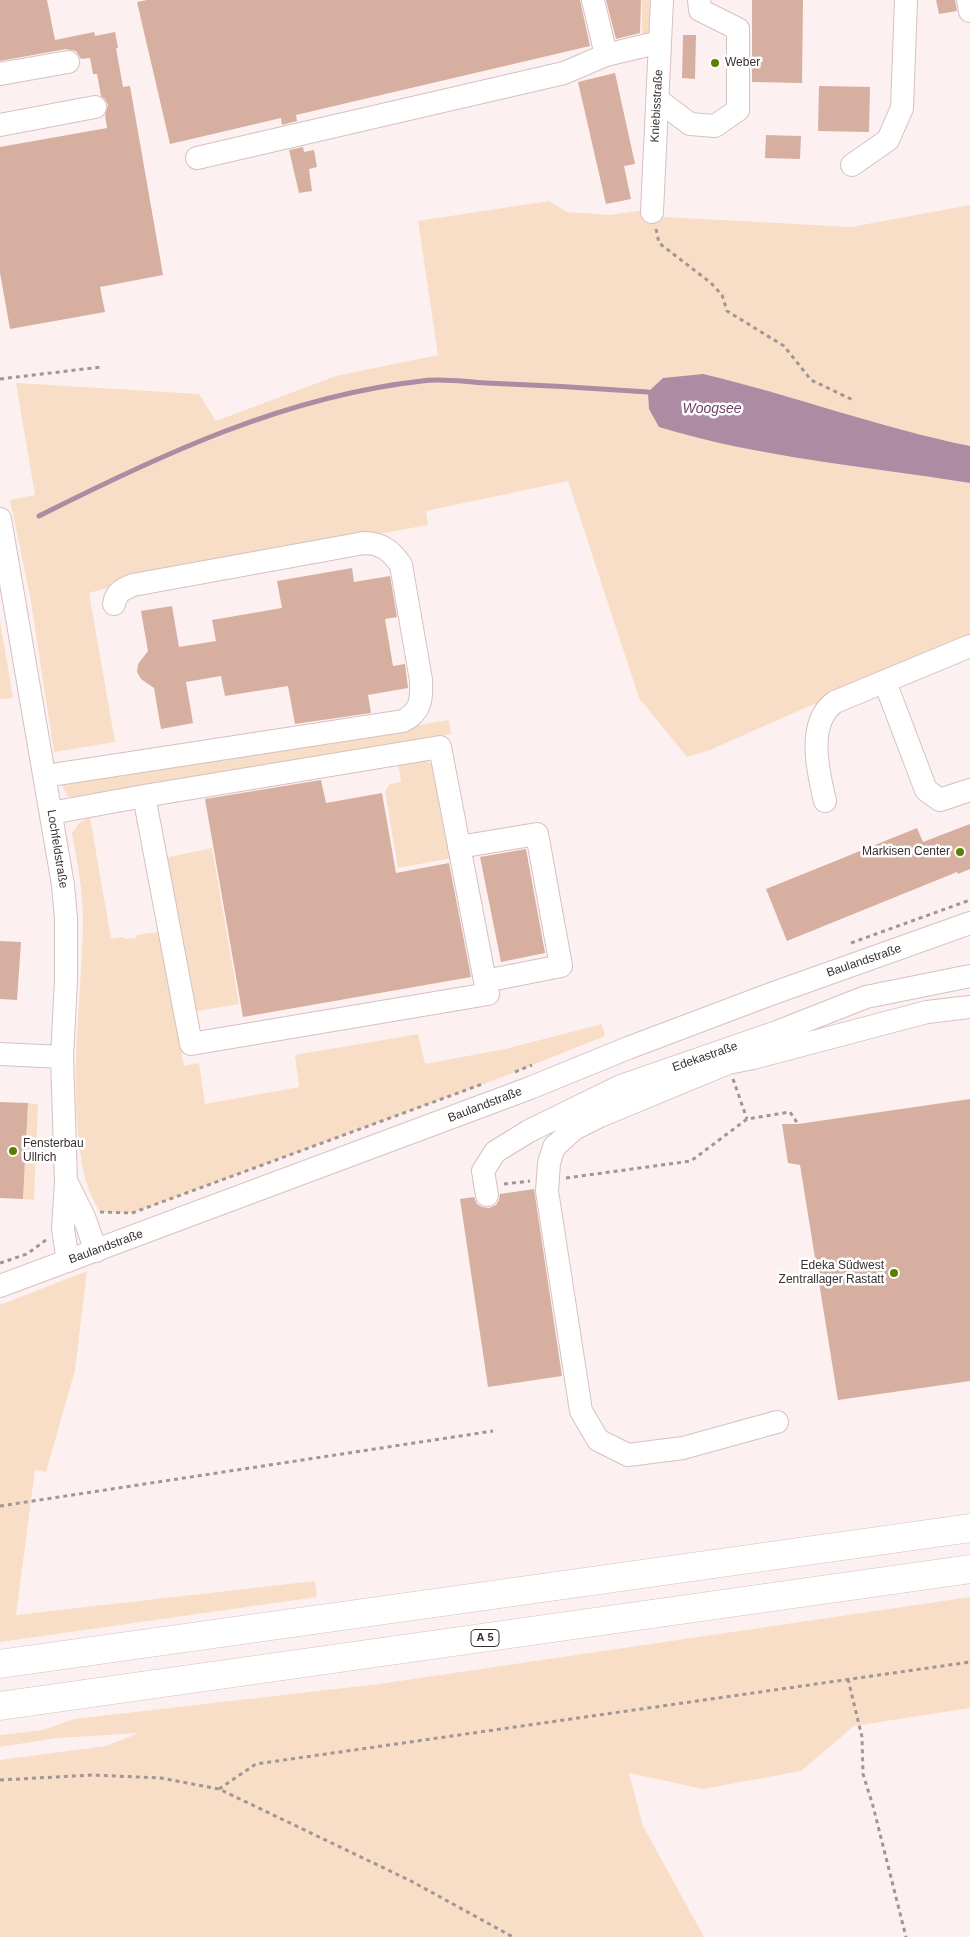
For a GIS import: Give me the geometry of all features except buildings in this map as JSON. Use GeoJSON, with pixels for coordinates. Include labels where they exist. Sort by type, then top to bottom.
{"type":"FeatureCollection","features":[{"type":"Feature","properties":{"kind":"highway"},"geometry":{"type":"LineString","coordinates":[[0,1664],[970,1528]]}},
{"type":"Feature","properties":{"kind":"highway","name":"A 5"},"geometry":{"type":"LineString","coordinates":[[0,1706],[970,1569]]}},
{"type":"Feature","properties":{"kind":"street"},"geometry":{"type":"LineString","coordinates":[[594,0],[606,55]]}},
{"type":"Feature","properties":{"kind":"street","name":"Kniebisstraße"},"geometry":{"type":"LineString","coordinates":[[652,212],[662,0]]}},
{"type":"Feature","properties":{"kind":"street"},"geometry":{"type":"LineString","coordinates":[[658,100],[690,124],[715,126],[738,110],[738,29],[700,10],[700,0]]}},
{"type":"Feature","properties":{"kind":"street"},"geometry":{"type":"LineString","coordinates":[[852,165],[888,140],[902,108],[906,0]]}},
{"type":"Feature","properties":{"kind":"street"},"geometry":{"type":"LineString","coordinates":[[968,0],[970,11]]}},
{"type":"Feature","properties":{"kind":"street"},"geometry":{"type":"LineString","coordinates":[[197,158],[564,73],[606,55],[660,42]]}},
{"type":"Feature","properties":{"kind":"street"},"geometry":{"type":"LineString","coordinates":[[0,74],[68,62]]}},
{"type":"Feature","properties":{"kind":"street"},"geometry":{"type":"LineString","coordinates":[[0,125],[95,107]]}},
{"type":"Feature","properties":{"kind":"street","name":"Lochfeldstraße"},"geometry":{"type":"LineString","coordinates":[[0,519],[4,570],[23,703],[45,776],[45,810],[63,885],[66,919],[66,980],[62,1057],[66,1182],[63,1229],[68,1262]]}},
{"type":"Feature","properties":{"kind":"street"},"geometry":{"type":"LineString","coordinates":[[45,776],[139,756],[403,721],[412,716],[422,694],[401,565],[394,554],[385,547],[375,543],[364,543],[133,585],[122,589],[115,597],[114,604]]}},
{"type":"Feature","properties":{"kind":"street"},"geometry":{"type":"LineString","coordinates":[[825,801],[816,765],[820,721],[827,708],[835,702],[970,646]]}},
{"type":"Feature","properties":{"kind":"street"},"geometry":{"type":"LineString","coordinates":[[885,682],[926,790],[940,800],[970,790]]}},
{"type":"Feature","properties":{"kind":"street"},"geometry":{"type":"LineString","coordinates":[[45,810],[144,796],[440,747],[488,994],[191,1044],[144,796]]}},
{"type":"Feature","properties":{"kind":"street"},"geometry":{"type":"LineString","coordinates":[[459,847],[537,834],[561,966],[485,980]]}},
{"type":"Feature","properties":{"kind":"street","name":"Baulandstraße"},"geometry":{"type":"LineString","coordinates":[[0,1286],[530,1088],[628,1048],[771,994],[970,923]]}},
{"type":"Feature","properties":{"kind":"street","name":"Edekastraße"},"geometry":{"type":"LineString","coordinates":[[493,1190],[483,1171],[495,1152],[529,1131],[621,1086],[777,1032],[866,997],[970,976]]}},
{"type":"Feature","properties":{"kind":"street"},"geometry":{"type":"LineString","coordinates":[[777,1422],[683,1448],[628,1454],[598,1440],[581,1411],[547,1191],[554,1147],[574,1129],[600,1116],[728,1063],[928,1012],[970,1007]]}},
{"type":"Feature","properties":{"kind":"street"},"geometry":{"type":"LineString","coordinates":[[0,1054],[62,1057]]}},
{"type":"Feature","properties":{"kind":"street","name":"Lochfeldstraße"},"geometry":{"type":"LineString","coordinates":[[66,1182],[84,1217],[96,1251]]}},
{"type":"Feature","properties":{"kind":"path"},"geometry":{"type":"LineString","coordinates":[[652,212],[659,243],[711,283],[722,295],[727,311],[784,346],[811,380],[853,400]]}},
{"type":"Feature","properties":{"kind":"path"},"geometry":{"type":"LineString","coordinates":[[0,379],[101,368]]}},
{"type":"Feature","properties":{"kind":"path"},"geometry":{"type":"LineString","coordinates":[[842,946],[970,900]]}},
{"type":"Feature","properties":{"kind":"path"},"geometry":{"type":"LineString","coordinates":[[510,1074],[536,1063]]}},
{"type":"Feature","properties":{"kind":"path"},"geometry":{"type":"LineString","coordinates":[[728,1063],[747,1119]]}},
{"type":"Feature","properties":{"kind":"path"},"geometry":{"type":"LineString","coordinates":[[84,1217],[100,1212],[132,1214],[492,1080]]}},
{"type":"Feature","properties":{"kind":"path"},"geometry":{"type":"LineString","coordinates":[[493,1190],[548,1180],[691,1162],[747,1119],[790,1112],[798,1124]]}},
{"type":"Feature","properties":{"kind":"path"},"geometry":{"type":"LineString","coordinates":[[0,1263],[27,1254],[63,1229]]}},
{"type":"Feature","properties":{"kind":"path"},"geometry":{"type":"LineString","coordinates":[[0,1506],[494,1431]]}},
{"type":"Feature","properties":{"kind":"path"},"geometry":{"type":"LineString","coordinates":[[219,1789],[256,1764],[970,1662]]}},
{"type":"Feature","properties":{"kind":"path"},"geometry":{"type":"LineString","coordinates":[[848,1679],[862,1737],[863,1774],[874,1806],[906,1937]]}},
{"type":"Feature","properties":{"kind":"path"},"geometry":{"type":"LineString","coordinates":[[0,1780],[92,1774],[161,1778],[219,1789],[411,1880],[513,1937]]}},
{"type":"Feature","properties":{"kind":"shaded area"},"geometry":{"type":"Polygon","coordinates":[[[642,0],[655,0],[654,32],[642,37],[642,0]]]}},
{"type":"Feature","properties":{"kind":"shaded area"},"geometry":{"type":"Polygon","coordinates":[[[549,201],[567,212],[610,215],[644,210],[665,217],[851,227],[970,205],[970,446],[936,439],[703,374],[928,476],[970,483],[970,635],[710,750],[687,757],[639,698],[568,481],[426,511],[428,525],[159,574],[89,593],[115,742],[54,752],[30,596],[10,500],[35,495],[16,383],[199,394],[216,421],[336,376],[438,355],[418,221],[549,201]]]}},
{"type":"Feature","properties":{"kind":"shaded area"},"geometry":{"type":"Polygon","coordinates":[[[0,621],[13,698],[0,699],[0,621]]]}},
{"type":"Feature","properties":{"kind":"shaded area"},"geometry":{"type":"Polygon","coordinates":[[[449,720],[451,734],[72,798],[67,796],[62,785],[449,720]]]}},
{"type":"Feature","properties":{"kind":"shaded area"},"geometry":{"type":"Polygon","coordinates":[[[423,759],[434,768],[452,858],[398,868],[385,791],[390,784],[401,782],[398,763],[423,759]]]}},
{"type":"Feature","properties":{"kind":"shaded area"},"geometry":{"type":"Polygon","coordinates":[[[90,817],[111,939],[136,938],[136,935],[159,932],[184,1066],[199,1063],[205,1104],[299,1087],[295,1055],[418,1034],[425,1064],[505,1049],[602,1024],[605,1036],[510,1074],[132,1213],[100,1212],[90,1193],[84,1174],[76,1105],[76,1052],[83,909],[72,833],[79,823],[90,817]]]}},
{"type":"Feature","properties":{"kind":"shaded area"},"geometry":{"type":"Polygon","coordinates":[[[212,848],[239,1004],[192,1012],[164,858],[212,848]]]}},
{"type":"Feature","properties":{"kind":"shaded area"},"geometry":{"type":"Polygon","coordinates":[[[28,1103],[38,1104],[34,1200],[23,1199],[28,1103]]]}},
{"type":"Feature","properties":{"kind":"shaded area"},"geometry":{"type":"Polygon","coordinates":[[[87,1271],[75,1370],[46,1472],[35,1470],[16,1615],[315,1581],[317,1597],[0,1642],[0,1305],[87,1271]]]}},
{"type":"Feature","properties":{"kind":"shaded area"},"geometry":{"type":"Polygon","coordinates":[[[970,1597],[970,1708],[854,1726],[801,1771],[703,1789],[629,1773],[643,1826],[704,1937],[0,1937],[0,1760],[106,1746],[139,1733],[57,1738],[0,1747],[0,1735],[43,1730],[74,1719],[379,1684],[970,1597]]]}},
{"type":"Feature","properties":{"kind":"water","name":"Woogsee"},"geometry":{"type":"Polygon","coordinates":[[[703,374],[936,439],[970,446],[970,483],[774,454],[697,438],[659,427],[649,409],[648,392],[663,378],[703,374]]]}},
{"type":"Feature","properties":{"kind":"waterway"},"geometry":{"type":"LineString","coordinates":[[39,516],[131,471],[225,431],[273,414],[371,389],[437,380],[648,392]]}},
{"type":"Feature","properties":{"kind":"place","name":"Weber"},"geometry":{"type":"Point","coordinates":[715,63]}},
{"type":"Feature","properties":{"kind":"place","name":"Markisen Center"},"geometry":{"type":"Point","coordinates":[960,852]}},
{"type":"Feature","properties":{"kind":"place","name":"Fensterbau Ullrich"},"geometry":{"type":"Point","coordinates":[13,1151]}},
{"type":"Feature","properties":{"kind":"place","name":"Edeka Südwest Zentrallager Rastatt"},"geometry":{"type":"Point","coordinates":[894,1273]}}]}
